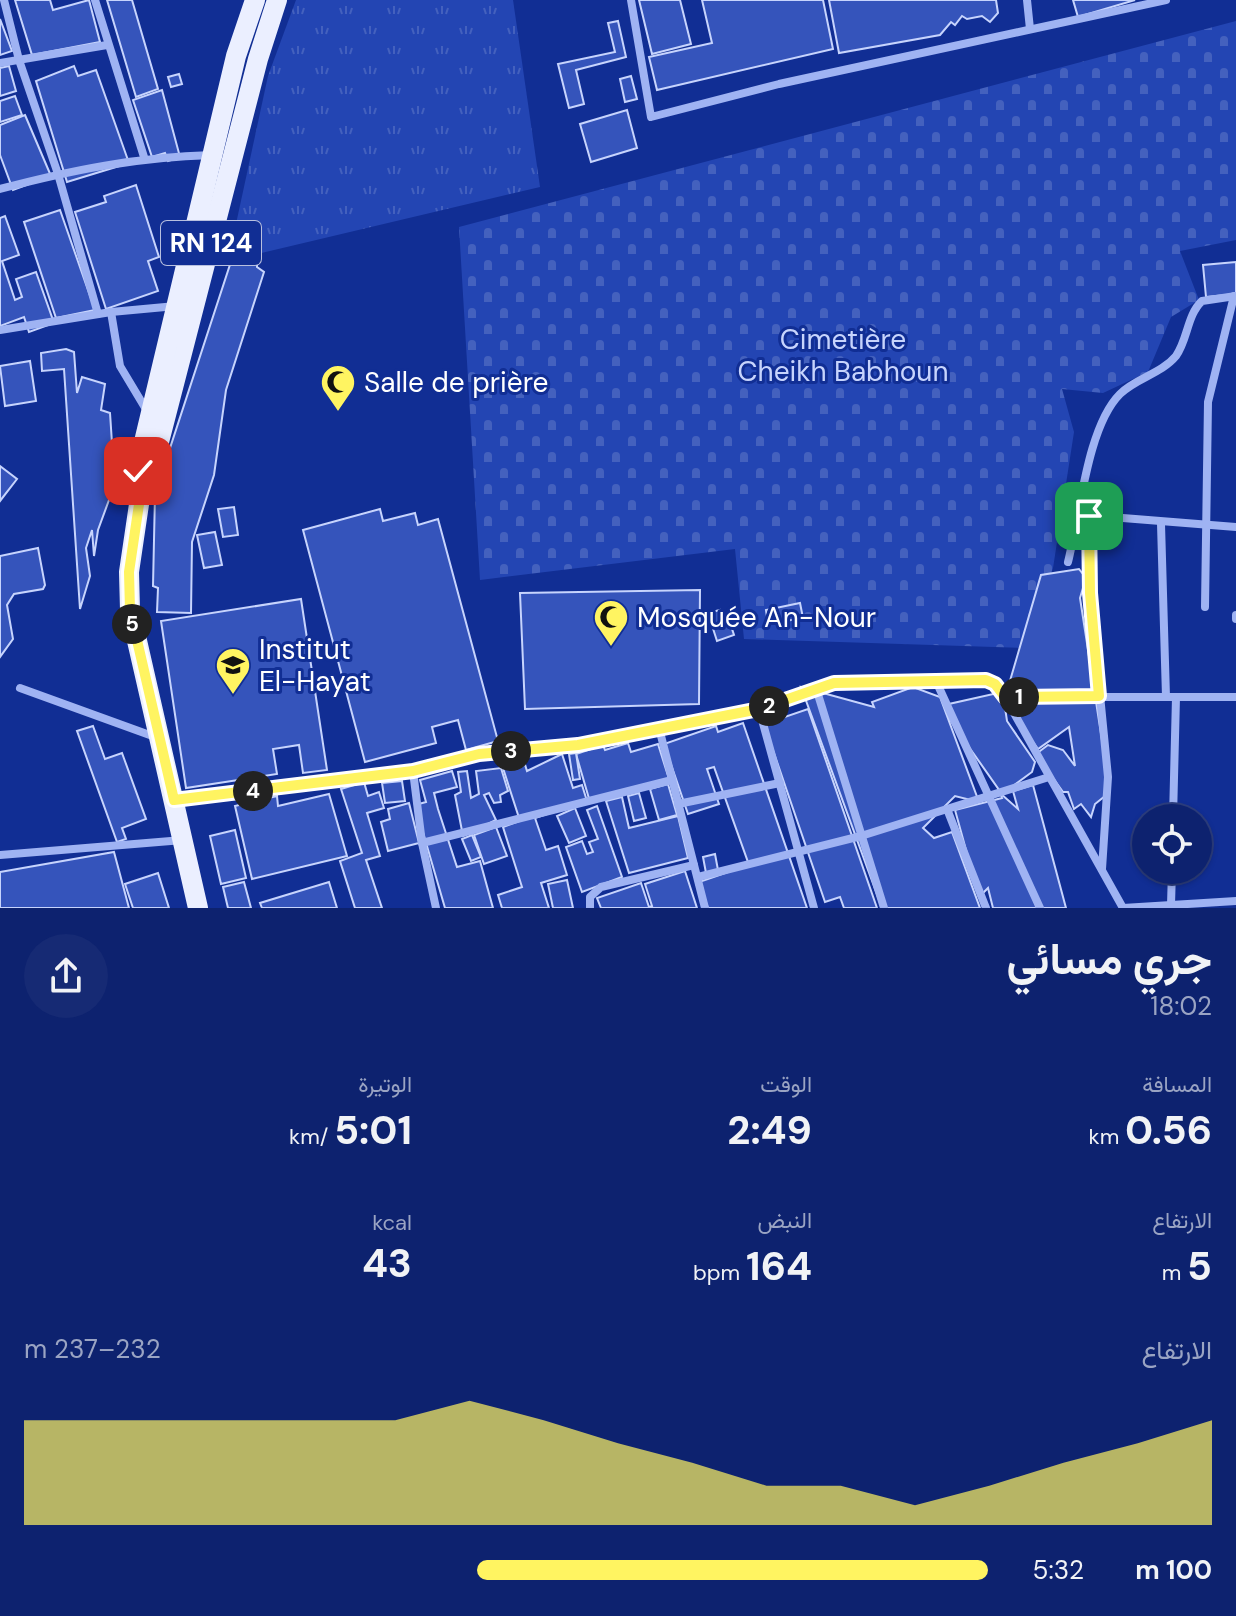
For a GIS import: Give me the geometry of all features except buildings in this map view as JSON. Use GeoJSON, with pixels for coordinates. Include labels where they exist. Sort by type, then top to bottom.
{"type":"FeatureCollection","features":[{"type":"Feature","properties":{"kind":"main road","name":"RN 124"},"geometry":{"type":"LineString","coordinates":[[198,908],[130,610],[129,572],[142,484],[138,467],[236,56],[255,0]]}},
{"type":"Feature","properties":{"kind":"main road","name":"RN 124"},"geometry":{"type":"LineString","coordinates":[[142,484],[152,469],[277,0]]}},
{"type":"Feature","properties":{"kind":"street"},"geometry":{"type":"LineString","coordinates":[[4,0],[19,60],[58,174],[98,314]]}},
{"type":"Feature","properties":{"kind":"street"},"geometry":{"type":"LineString","coordinates":[[95,0],[144,157]]}},
{"type":"Feature","properties":{"kind":"street"},"geometry":{"type":"LineString","coordinates":[[631,0],[651,117],[779,84],[1166,0]]}},
{"type":"Feature","properties":{"kind":"street"},"geometry":{"type":"LineString","coordinates":[[1027,0],[1030,29]]}},
{"type":"Feature","properties":{"kind":"street"},"geometry":{"type":"LineString","coordinates":[[0,63],[107,45]]}},
{"type":"Feature","properties":{"kind":"street"},"geometry":{"type":"LineString","coordinates":[[0,189],[144,157],[213,155],[236,149]]}},
{"type":"Feature","properties":{"kind":"street"},"geometry":{"type":"LineString","coordinates":[[1102,871],[1108,777],[1085,514],[1096,432],[1108,409],[1122,392],[1167,365],[1177,354],[1202,301],[1235,296],[1208,402],[1205,607]]}},
{"type":"Feature","properties":{"kind":"street"},"geometry":{"type":"LineString","coordinates":[[0,330],[111,312],[176,306]]}},
{"type":"Feature","properties":{"kind":"street"},"geometry":{"type":"LineString","coordinates":[[111,312],[120,366],[150,416]]}},
{"type":"Feature","properties":{"kind":"street"},"geometry":{"type":"LineString","coordinates":[[1085,514],[1161,524],[1236,527]]}},
{"type":"Feature","properties":{"kind":"street"},"geometry":{"type":"LineString","coordinates":[[1068,562],[1085,514]]}},
{"type":"Feature","properties":{"kind":"street"},"geometry":{"type":"LineString","coordinates":[[1161,524],[1166,697]]}},
{"type":"Feature","properties":{"kind":"street"},"geometry":{"type":"LineString","coordinates":[[174,800],[413,771],[479,754],[578,745],[759,709],[834,683],[986,680],[995,684],[1005,697],[1123,908],[1236,901]]}},
{"type":"Feature","properties":{"kind":"street"},"geometry":{"type":"LineString","coordinates":[[936,681],[1040,908]]}},
{"type":"Feature","properties":{"kind":"street"},"geometry":{"type":"LineString","coordinates":[[20,688],[161,739]]}},
{"type":"Feature","properties":{"kind":"street"},"geometry":{"type":"LineString","coordinates":[[816,688],[884,908]]}},
{"type":"Feature","properties":{"kind":"street"},"geometry":{"type":"LineString","coordinates":[[1005,697],[1236,697]]}},
{"type":"Feature","properties":{"kind":"street"},"geometry":{"type":"LineString","coordinates":[[1173,804],[1176,697]]}},
{"type":"Feature","properties":{"kind":"street"},"geometry":{"type":"LineString","coordinates":[[759,709],[814,908]]}},
{"type":"Feature","properties":{"kind":"street"},"geometry":{"type":"LineString","coordinates":[[659,728],[705,908]]}},
{"type":"Feature","properties":{"kind":"street"},"geometry":{"type":"LineString","coordinates":[[413,771],[422,843],[436,908]]}},
{"type":"Feature","properties":{"kind":"street"},"geometry":{"type":"LineString","coordinates":[[698,877],[861,836],[1049,777]]}},
{"type":"Feature","properties":{"kind":"street"},"geometry":{"type":"LineString","coordinates":[[422,843],[672,780]]}},
{"type":"Feature","properties":{"kind":"street"},"geometry":{"type":"LineString","coordinates":[[678,804],[780,783]]}},
{"type":"Feature","properties":{"kind":"street"},"geometry":{"type":"LineString","coordinates":[[947,809],[986,908]]}},
{"type":"Feature","properties":{"kind":"street"},"geometry":{"type":"LineString","coordinates":[[0,855],[183,840]]}},
{"type":"Feature","properties":{"kind":"street"},"geometry":{"type":"LineString","coordinates":[[590,908],[590,897],[601,887],[694,865]]}},
{"type":"Feature","properties":{"kind":"street"},"geometry":{"type":"LineString","coordinates":[[1171,905],[1172,884]]}},
{"type":"Feature","properties":{"kind":"green space"},"geometry":{"type":"Polygon","coordinates":[[[296,0],[513,0],[540,187],[228,261],[268,76],[296,0]]]}},
{"type":"Feature","properties":{"kind":"green space","name":"Cimetière Cheikh Babhoun"},"geometry":{"type":"Polygon","coordinates":[[[1236,21],[1236,240],[1180,251],[1199,300],[1171,317],[1148,372],[1103,393],[1062,389],[1074,432],[1053,568],[1024,648],[744,639],[735,549],[480,580],[459,227],[1236,21]]]}},
{"type":"Feature","properties":{"kind":"place","name":"Salle de prière"},"geometry":{"type":"Point","coordinates":[338,413]}},
{"type":"Feature","properties":{"kind":"place","name":"Mosquée An-Nour"},"geometry":{"type":"Point","coordinates":[611,648]}},
{"type":"Feature","properties":{"kind":"place","name":"Institut El-Hayat"},"geometry":{"type":"Point","coordinates":[233,696]}},
{"type":"Feature","properties":{"kind":"route"},"geometry":{"type":"LineString","coordinates":[[138,471],[142,484],[129,572],[130,610],[174,800],[413,771],[479,754],[578,745],[759,709],[834,683],[986,680],[995,684],[1005,697],[1099,696],[1090,593],[1089,516]]}}]}
